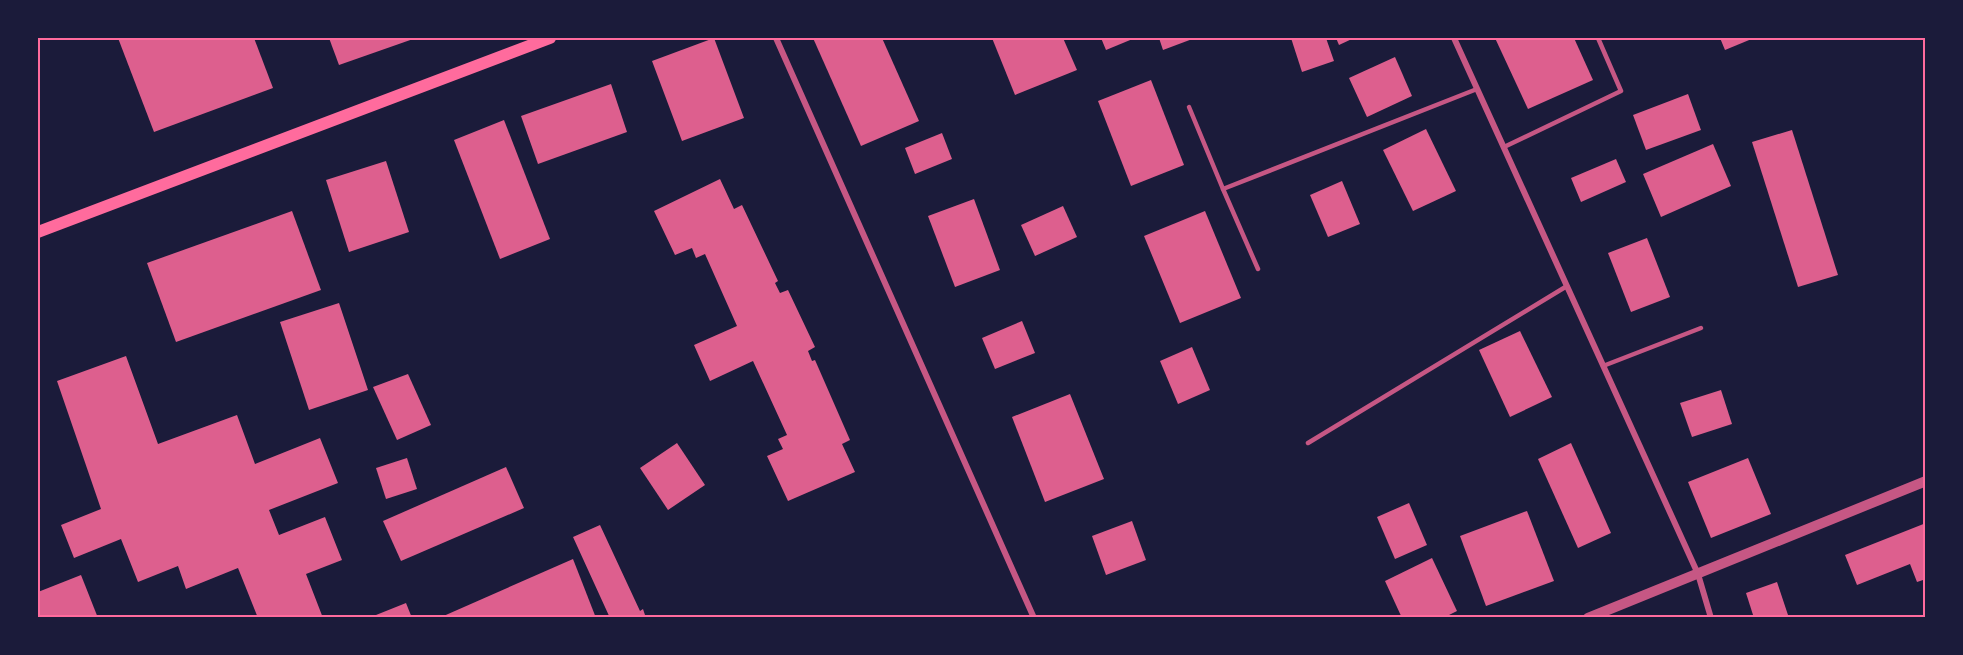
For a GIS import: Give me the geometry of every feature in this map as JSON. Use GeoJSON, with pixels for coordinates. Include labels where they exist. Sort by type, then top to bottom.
{"type":"FeatureCollection","features":[{"type":"Feature","properties":{"kind":"main road"},"geometry":{"type":"LineString","coordinates":[[38,232],[550,38]]}},
{"type":"Feature","properties":{"kind":"street"},"geometry":{"type":"LineString","coordinates":[[776,38],[1034,618]]}},
{"type":"Feature","properties":{"kind":"street"},"geometry":{"type":"LineString","coordinates":[[1454,38],[1698,574],[1711,618]]}},
{"type":"Feature","properties":{"kind":"street"},"geometry":{"type":"LineString","coordinates":[[1588,618],[1926,481]]}},
{"type":"Feature","properties":{"kind":"lane"},"geometry":{"type":"LineString","coordinates":[[1504,147],[1621,91],[1598,38]]}},
{"type":"Feature","properties":{"kind":"lane"},"geometry":{"type":"LineString","coordinates":[[1223,189],[1477,89]]}},
{"type":"Feature","properties":{"kind":"lane"},"geometry":{"type":"LineString","coordinates":[[1189,107],[1258,269]]}},
{"type":"Feature","properties":{"kind":"lane"},"geometry":{"type":"LineString","coordinates":[[1308,443],[1567,286]]}},
{"type":"Feature","properties":{"kind":"lane"},"geometry":{"type":"LineString","coordinates":[[1604,366],[1701,328]]}},
{"type":"Feature","properties":{"kind":"building"},"geometry":{"type":"Polygon","coordinates":[[[118,38],[254,38],[273,88],[154,132],[118,38]]]}},
{"type":"Feature","properties":{"kind":"building"},"geometry":{"type":"Polygon","coordinates":[[[329,38],[416,38],[339,65],[329,38]]]}},
{"type":"Feature","properties":{"kind":"building"},"geometry":{"type":"Polygon","coordinates":[[[714,38],[744,118],[682,141],[652,61],[714,38]]]}},
{"type":"Feature","properties":{"kind":"building"},"geometry":{"type":"Polygon","coordinates":[[[813,38],[882,38],[919,121],[861,146],[813,38]]]}},
{"type":"Feature","properties":{"kind":"building"},"geometry":{"type":"Polygon","coordinates":[[[992,38],[1063,38],[1077,70],[1015,95],[992,38]]]}},
{"type":"Feature","properties":{"kind":"building"},"geometry":{"type":"Polygon","coordinates":[[[1101,38],[1135,38],[1106,50],[1101,38]]]}},
{"type":"Feature","properties":{"kind":"building"},"geometry":{"type":"Polygon","coordinates":[[[1159,38],[1195,38],[1163,50],[1159,38]]]}},
{"type":"Feature","properties":{"kind":"building"},"geometry":{"type":"Polygon","coordinates":[[[1291,38],[1326,38],[1334,61],[1302,72],[1291,38]]]}},
{"type":"Feature","properties":{"kind":"building"},"geometry":{"type":"Polygon","coordinates":[[[1336,38],[1354,38],[1339,45],[1336,38]]]}},
{"type":"Feature","properties":{"kind":"building"},"geometry":{"type":"Polygon","coordinates":[[[1495,38],[1574,38],[1593,80],[1528,109],[1495,38]]]}},
{"type":"Feature","properties":{"kind":"building"},"geometry":{"type":"Polygon","coordinates":[[[1720,38],[1754,38],[1725,50],[1720,38]]]}},
{"type":"Feature","properties":{"kind":"building"},"geometry":{"type":"Polygon","coordinates":[[[1395,57],[1412,96],[1367,117],[1349,78],[1395,57]]]}},
{"type":"Feature","properties":{"kind":"building"},"geometry":{"type":"Polygon","coordinates":[[[1151,80],[1184,165],[1131,186],[1098,101],[1151,80]]]}},
{"type":"Feature","properties":{"kind":"building"},"geometry":{"type":"Polygon","coordinates":[[[611,84],[627,132],[538,164],[521,116],[611,84]]]}},
{"type":"Feature","properties":{"kind":"building"},"geometry":{"type":"Polygon","coordinates":[[[1688,94],[1701,130],[1646,150],[1633,115],[1688,94]]]}},
{"type":"Feature","properties":{"kind":"building"},"geometry":{"type":"Polygon","coordinates":[[[504,120],[550,239],[500,259],[454,140],[504,120]]]}},
{"type":"Feature","properties":{"kind":"building"},"geometry":{"type":"Polygon","coordinates":[[[1426,129],[1456,191],[1413,211],[1383,150],[1426,129]]]}},
{"type":"Feature","properties":{"kind":"building"},"geometry":{"type":"Polygon","coordinates":[[[1792,130],[1838,275],[1798,287],[1752,142],[1792,130]]]}},
{"type":"Feature","properties":{"kind":"building"},"geometry":{"type":"Polygon","coordinates":[[[942,133],[952,159],[915,174],[905,148],[942,133]]]}},
{"type":"Feature","properties":{"kind":"building"},"geometry":{"type":"Polygon","coordinates":[[[1713,144],[1731,186],[1661,217],[1643,174],[1713,144]]]}},
{"type":"Feature","properties":{"kind":"building"},"geometry":{"type":"Polygon","coordinates":[[[1616,159],[1626,182],[1581,202],[1571,178],[1616,159]]]}},
{"type":"Feature","properties":{"kind":"building"},"geometry":{"type":"Polygon","coordinates":[[[386,161],[409,232],[349,252],[326,180],[386,161]]]}},
{"type":"Feature","properties":{"kind":"building"},"geometry":{"type":"Polygon","coordinates":[[[720,179],[734,209],[742,205],[778,281],[775,283],[780,293],[788,290],[815,347],[808,351],[812,361],[815,360],[850,440],[842,444],[855,472],[788,501],[767,456],[783,449],[778,439],[787,435],[753,361],[710,381],[694,345],[737,326],[705,254],[696,258],[692,248],[675,255],[654,211],[720,179]]]}},
{"type":"Feature","properties":{"kind":"building"},"geometry":{"type":"Polygon","coordinates":[[[1342,181],[1360,224],[1328,237],[1310,195],[1342,181]]]}},
{"type":"Feature","properties":{"kind":"building"},"geometry":{"type":"Polygon","coordinates":[[[974,199],[1000,270],[955,287],[928,216],[974,199]]]}},
{"type":"Feature","properties":{"kind":"building"},"geometry":{"type":"Polygon","coordinates":[[[1063,206],[1077,237],[1035,256],[1021,225],[1063,206]]]}},
{"type":"Feature","properties":{"kind":"building"},"geometry":{"type":"Polygon","coordinates":[[[292,211],[321,290],[176,342],[147,263],[292,211]]]}},
{"type":"Feature","properties":{"kind":"building"},"geometry":{"type":"Polygon","coordinates":[[[1205,211],[1241,298],[1180,323],[1144,236],[1205,211]]]}},
{"type":"Feature","properties":{"kind":"building"},"geometry":{"type":"Polygon","coordinates":[[[1647,238],[1670,297],[1631,312],[1608,253],[1647,238]]]}},
{"type":"Feature","properties":{"kind":"building"},"geometry":{"type":"Polygon","coordinates":[[[339,303],[368,390],[309,410],[280,322],[339,303]]]}},
{"type":"Feature","properties":{"kind":"building"},"geometry":{"type":"Polygon","coordinates":[[[1022,321],[1035,353],[995,369],[982,338],[1022,321]]]}},
{"type":"Feature","properties":{"kind":"building"},"geometry":{"type":"Polygon","coordinates":[[[1520,331],[1552,397],[1510,417],[1479,350],[1520,331]]]}},
{"type":"Feature","properties":{"kind":"building"},"geometry":{"type":"Polygon","coordinates":[[[1192,347],[1210,390],[1178,404],[1160,361],[1192,347]]]}},
{"type":"Feature","properties":{"kind":"building"},"geometry":{"type":"Polygon","coordinates":[[[126,356],[158,444],[237,415],[255,464],[320,438],[338,483],[269,510],[279,535],[325,517],[342,560],[306,574],[323,618],[258,618],[238,568],[186,589],[178,566],[138,582],[121,539],[74,558],[61,525],[101,509],[57,381],[126,356]]]}},
{"type":"Feature","properties":{"kind":"building"},"geometry":{"type":"Polygon","coordinates":[[[408,374],[431,425],[397,440],[373,387],[408,374]]]}},
{"type":"Feature","properties":{"kind":"building"},"geometry":{"type":"Polygon","coordinates":[[[1721,390],[1732,424],[1692,437],[1680,403],[1721,390]]]}},
{"type":"Feature","properties":{"kind":"building"},"geometry":{"type":"Polygon","coordinates":[[[1070,394],[1104,479],[1045,502],[1012,417],[1070,394]]]}},
{"type":"Feature","properties":{"kind":"building"},"geometry":{"type":"Polygon","coordinates":[[[677,443],[705,485],[668,510],[640,468],[677,443]]]}},
{"type":"Feature","properties":{"kind":"building"},"geometry":{"type":"Polygon","coordinates":[[[1571,443],[1611,533],[1578,548],[1538,459],[1571,443]]]}},
{"type":"Feature","properties":{"kind":"building"},"geometry":{"type":"Polygon","coordinates":[[[407,458],[417,489],[386,499],[376,468],[407,458]]]}},
{"type":"Feature","properties":{"kind":"building"},"geometry":{"type":"Polygon","coordinates":[[[1748,458],[1771,514],[1711,538],[1688,482],[1748,458]]]}},
{"type":"Feature","properties":{"kind":"building"},"geometry":{"type":"Polygon","coordinates":[[[506,467],[524,508],[401,561],[383,521],[506,467]]]}},
{"type":"Feature","properties":{"kind":"building"},"geometry":{"type":"Polygon","coordinates":[[[1409,503],[1427,545],[1395,559],[1377,517],[1409,503]]]}},
{"type":"Feature","properties":{"kind":"building"},"geometry":{"type":"Polygon","coordinates":[[[1527,511],[1554,581],[1486,606],[1460,536],[1527,511]]]}},
{"type":"Feature","properties":{"kind":"building"},"geometry":{"type":"Polygon","coordinates":[[[1132,521],[1146,560],[1106,575],[1092,536],[1132,521]]]}},
{"type":"Feature","properties":{"kind":"building"},"geometry":{"type":"Polygon","coordinates":[[[1926,523],[1926,579],[1917,582],[1910,564],[1857,585],[1845,555],[1926,523]]]}},
{"type":"Feature","properties":{"kind":"building"},"geometry":{"type":"Polygon","coordinates":[[[600,525],[640,611],[643,609],[646,618],[610,618],[573,537],[600,525]]]}},
{"type":"Feature","properties":{"kind":"building"},"geometry":{"type":"Polygon","coordinates":[[[1432,558],[1457,611],[1443,618],[1402,618],[1385,581],[1432,558]]]}},
{"type":"Feature","properties":{"kind":"building"},"geometry":{"type":"Polygon","coordinates":[[[573,559],[596,618],[439,618],[573,559]]]}},
{"type":"Feature","properties":{"kind":"building"},"geometry":{"type":"Polygon","coordinates":[[[81,575],[98,618],[38,618],[38,592],[81,575]]]}},
{"type":"Feature","properties":{"kind":"building"},"geometry":{"type":"Polygon","coordinates":[[[1777,582],[1789,618],[1754,618],[1746,593],[1777,582]]]}},
{"type":"Feature","properties":{"kind":"building"},"geometry":{"type":"Polygon","coordinates":[[[406,603],[412,618],[371,618],[371,617],[406,603]]]}}]}
